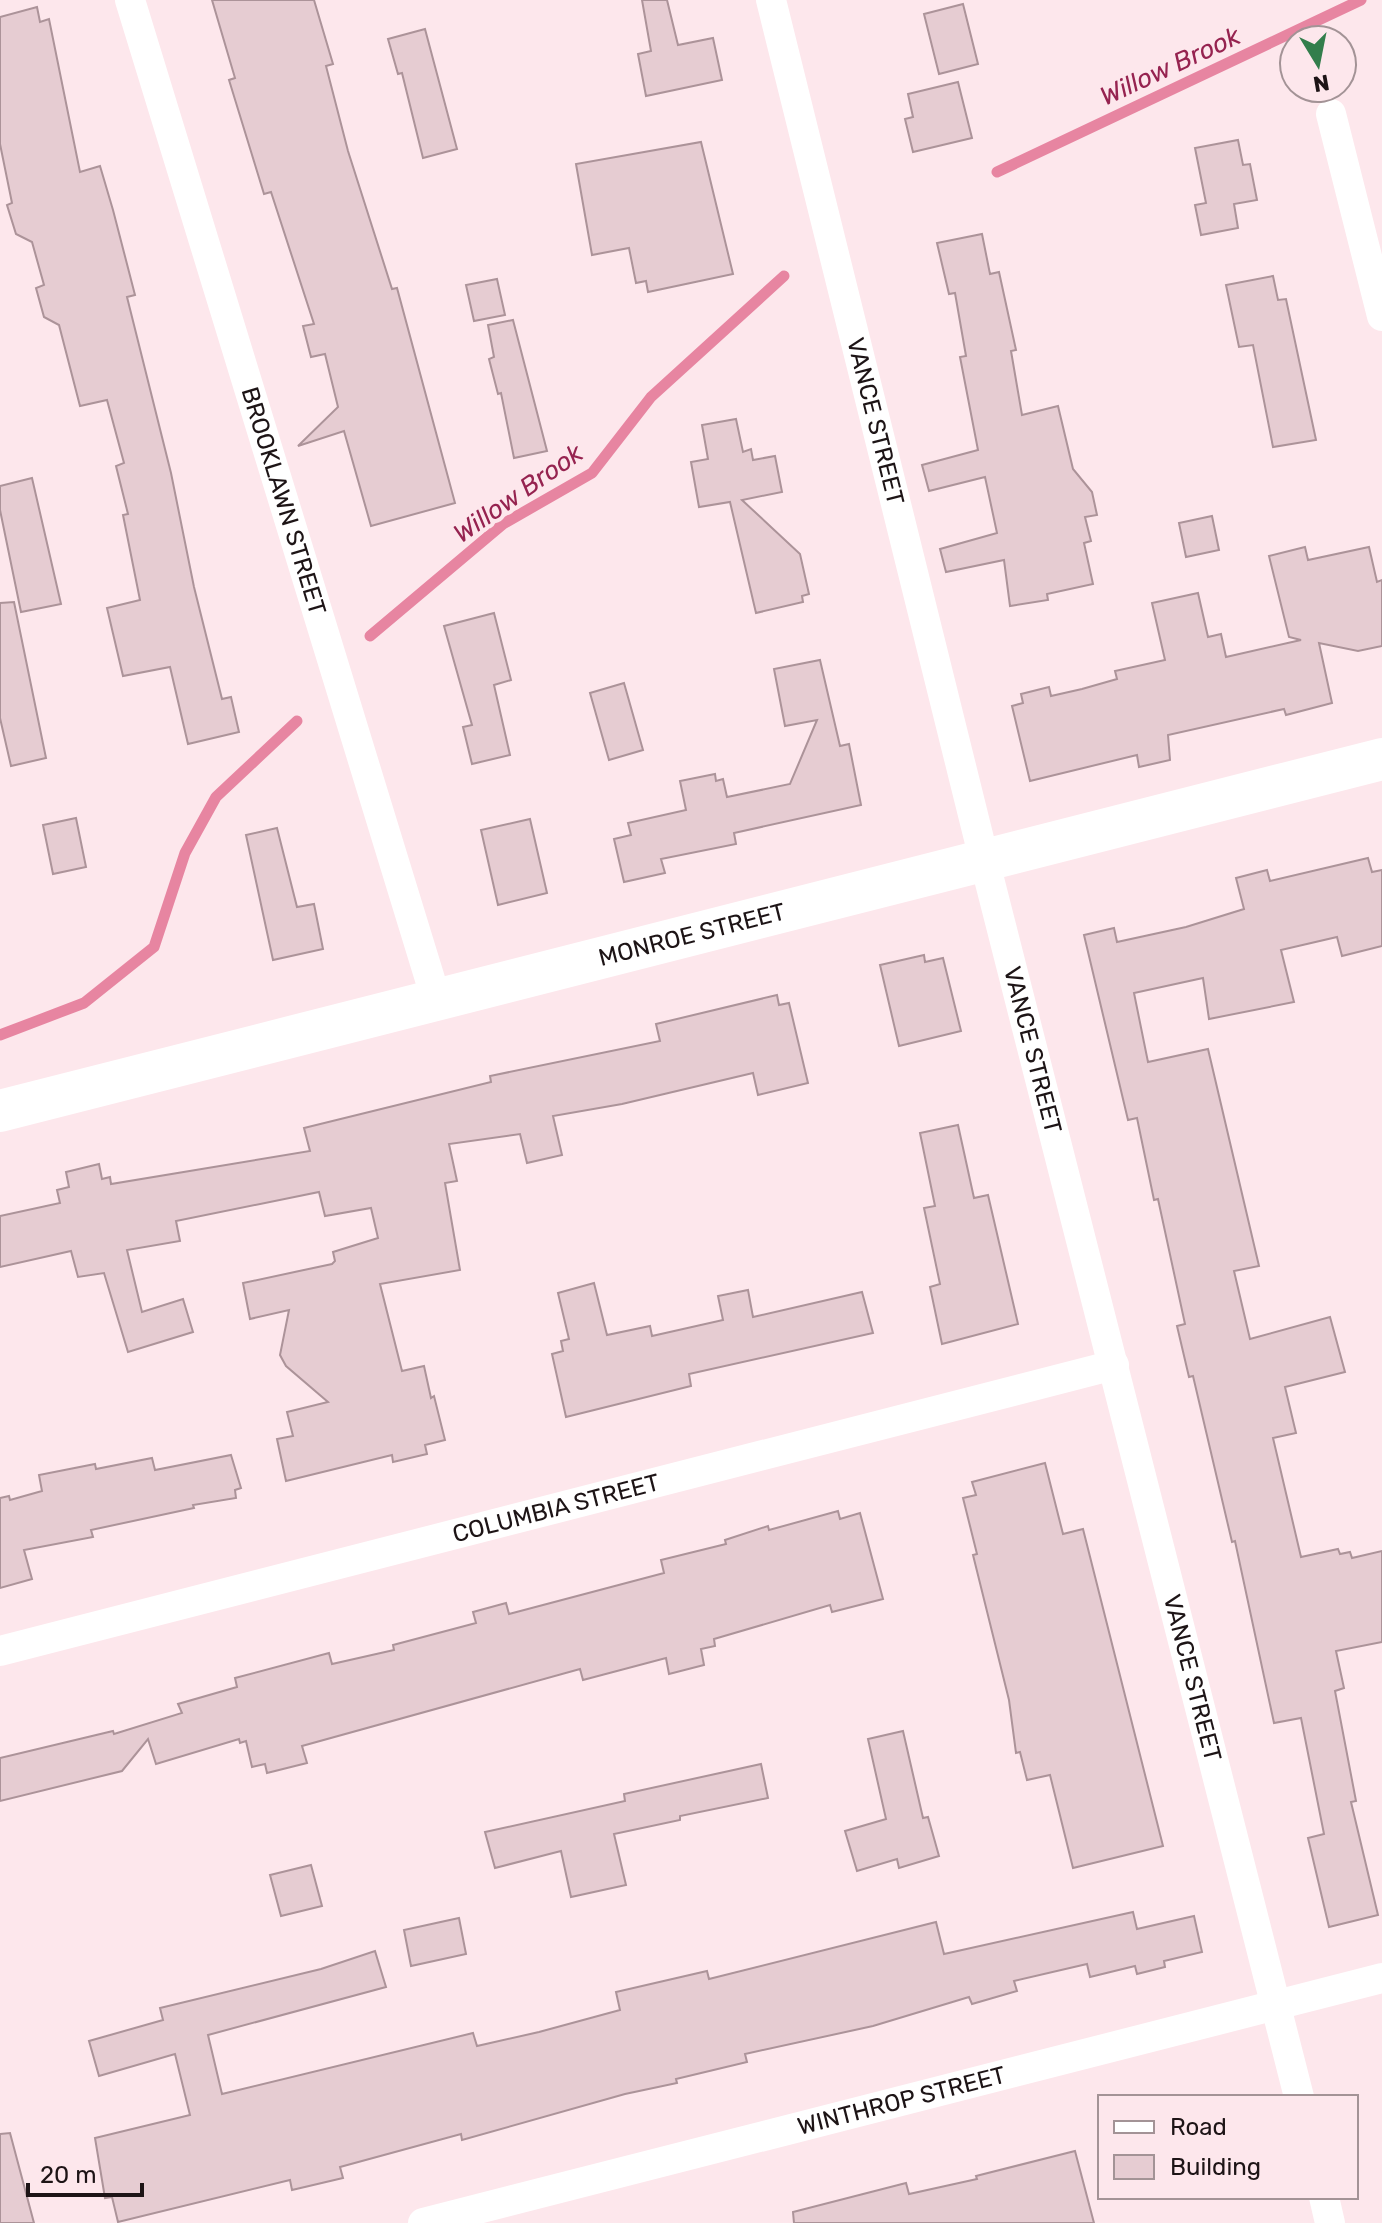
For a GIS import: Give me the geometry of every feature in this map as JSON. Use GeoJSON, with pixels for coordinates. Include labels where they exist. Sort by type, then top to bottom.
{"type":"FeatureCollection","features":[{"type":"Feature","properties":{"kind":"street","name":"BROOKLAWN STREET"},"geometry":{"type":"LineString","coordinates":[[130,0],[437,1002]]}},
{"type":"Feature","properties":{"kind":"street","name":"VANCE STREET"},"geometry":{"type":"LineString","coordinates":[[771,0],[984,859],[1299,2095]]}},
{"type":"Feature","properties":{"kind":"street"},"geometry":{"type":"LineString","coordinates":[[1331,114],[1382,316]]}},
{"type":"Feature","properties":{"kind":"street","name":"MONROE STREET"},"geometry":{"type":"LineString","coordinates":[[0,1111],[1382,759]]}},
{"type":"Feature","properties":{"kind":"street","name":"COLUMBIA STREET"},"geometry":{"type":"LineString","coordinates":[[0,1651],[1114,1365]]}},
{"type":"Feature","properties":{"kind":"street","name":"WINTHROP STREET"},"geometry":{"type":"LineString","coordinates":[[423,2223],[1382,1978]]}},
{"type":"Feature","properties":{"kind":"street"},"geometry":{"type":"LineString","coordinates":[[1324,2199],[1330,2223]]}},
{"type":"Feature","properties":{"kind":"building"},"geometry":{"type":"Polygon","coordinates":[[[212,0],[314,0],[333,64],[326,66],[348,151],[392,289],[397,288],[455,503],[371,526],[344,431],[298,446],[338,407],[325,354],[311,357],[303,326],[314,324],[271,192],[264,194],[229,80],[235,78],[212,0]]]}},
{"type":"Feature","properties":{"kind":"building"},"geometry":{"type":"Polygon","coordinates":[[[642,0],[667,0],[678,45],[713,38],[722,80],[646,96],[638,54],[651,51],[642,0]]]}},
{"type":"Feature","properties":{"kind":"building"},"geometry":{"type":"Polygon","coordinates":[[[963,4],[978,64],[939,74],[924,14],[963,4]]]}},
{"type":"Feature","properties":{"kind":"building"},"geometry":{"type":"Polygon","coordinates":[[[37,7],[40,22],[49,19],[80,172],[100,166],[113,210],[135,295],[127,297],[171,473],[194,587],[222,699],[231,697],[239,732],[188,744],[170,667],[123,676],[107,608],[140,600],[123,515],[128,514],[116,466],[124,463],[107,400],[80,406],[59,325],[44,317],[36,288],[44,285],[32,242],[16,234],[7,205],[12,203],[0,144],[0,17],[37,7]]]}},
{"type":"Feature","properties":{"kind":"building"},"geometry":{"type":"Polygon","coordinates":[[[425,29],[457,149],[423,158],[402,73],[398,74],[388,39],[425,29]]]}},
{"type":"Feature","properties":{"kind":"building"},"geometry":{"type":"Polygon","coordinates":[[[958,82],[972,138],[913,152],[905,119],[913,117],[908,94],[958,82]]]}},
{"type":"Feature","properties":{"kind":"building"},"geometry":{"type":"Polygon","coordinates":[[[1238,140],[1243,165],[1250,164],[1257,200],[1234,204],[1238,228],[1201,235],[1195,205],[1206,203],[1195,148],[1238,140]]]}},
{"type":"Feature","properties":{"kind":"building"},"geometry":{"type":"Polygon","coordinates":[[[701,142],[733,274],[648,292],[646,281],[636,283],[629,248],[592,255],[576,164],[701,142]]]}},
{"type":"Feature","properties":{"kind":"building"},"geometry":{"type":"Polygon","coordinates":[[[982,234],[990,274],[999,272],[1016,350],[1011,351],[1022,415],[1058,406],[1073,469],[1092,492],[1097,515],[1085,517],[1091,541],[1084,543],[1093,584],[1047,594],[1048,600],[1010,606],[1004,560],[946,572],[940,549],[997,533],[985,477],[929,491],[922,465],[978,450],[960,357],[966,356],[955,293],[949,294],[937,243],[982,234]]]}},
{"type":"Feature","properties":{"kind":"building"},"geometry":{"type":"Polygon","coordinates":[[[1273,276],[1278,300],[1286,299],[1316,440],[1273,447],[1253,345],[1239,347],[1226,285],[1273,276]]]}},
{"type":"Feature","properties":{"kind":"building"},"geometry":{"type":"Polygon","coordinates":[[[497,279],[505,315],[474,321],[466,285],[497,279]]]}},
{"type":"Feature","properties":{"kind":"building"},"geometry":{"type":"Polygon","coordinates":[[[513,320],[547,451],[514,458],[501,393],[498,394],[489,359],[494,357],[488,325],[513,320]]]}},
{"type":"Feature","properties":{"kind":"building"},"geometry":{"type":"Polygon","coordinates":[[[736,419],[743,452],[751,449],[753,460],[775,456],[782,492],[742,500],[800,554],[809,594],[802,596],[803,602],[756,613],[730,502],[699,507],[691,462],[708,459],[702,425],[736,419]]]}},
{"type":"Feature","properties":{"kind":"building"},"geometry":{"type":"Polygon","coordinates":[[[32,478],[61,604],[21,612],[0,510],[0,486],[32,478]]]}},
{"type":"Feature","properties":{"kind":"building"},"geometry":{"type":"Polygon","coordinates":[[[1212,516],[1219,550],[1186,557],[1179,523],[1212,516]]]}},
{"type":"Feature","properties":{"kind":"building"},"geometry":{"type":"Polygon","coordinates":[[[1305,547],[1308,560],[1369,547],[1377,582],[1382,580],[1382,646],[1358,651],[1319,643],[1332,703],[1286,715],[1284,709],[1168,735],[1170,760],[1139,767],[1137,755],[1030,781],[1012,706],[1023,703],[1021,694],[1049,687],[1051,696],[1082,689],[1117,679],[1115,671],[1165,660],[1152,603],[1198,593],[1208,637],[1221,634],[1226,657],[1301,640],[1289,637],[1269,556],[1305,547]]]}},
{"type":"Feature","properties":{"kind":"building"},"geometry":{"type":"Polygon","coordinates":[[[14,602],[46,758],[11,766],[0,718],[0,603],[14,602]]]}},
{"type":"Feature","properties":{"kind":"building"},"geometry":{"type":"Polygon","coordinates":[[[494,613],[511,680],[494,685],[510,755],[472,764],[463,727],[472,725],[444,626],[494,613]]]}},
{"type":"Feature","properties":{"kind":"building"},"geometry":{"type":"Polygon","coordinates":[[[820,660],[840,746],[849,744],[861,805],[734,833],[736,844],[661,859],[665,873],[624,882],[614,839],[631,835],[628,823],[686,810],[680,781],[715,774],[716,781],[723,779],[727,797],[790,784],[817,720],[785,726],[774,669],[820,660]]]}},
{"type":"Feature","properties":{"kind":"building"},"geometry":{"type":"Polygon","coordinates":[[[624,683],[643,750],[609,760],[590,693],[624,683]]]}},
{"type":"Feature","properties":{"kind":"building"},"geometry":{"type":"Polygon","coordinates":[[[76,818],[86,867],[53,874],[43,825],[76,818]]]}},
{"type":"Feature","properties":{"kind":"building"},"geometry":{"type":"Polygon","coordinates":[[[530,819],[547,893],[498,905],[481,830],[530,819]]]}},
{"type":"Feature","properties":{"kind":"building"},"geometry":{"type":"Polygon","coordinates":[[[277,828],[297,907],[314,904],[323,949],[273,960],[246,835],[277,828]]]}},
{"type":"Feature","properties":{"kind":"building"},"geometry":{"type":"Polygon","coordinates":[[[1368,858],[1372,872],[1382,870],[1382,946],[1342,956],[1337,937],[1281,950],[1294,1002],[1209,1019],[1203,978],[1134,993],[1148,1062],[1208,1049],[1259,1266],[1234,1271],[1250,1339],[1330,1317],[1345,1372],[1285,1387],[1296,1433],[1273,1438],[1301,1557],[1338,1549],[1340,1554],[1350,1552],[1352,1558],[1382,1551],[1382,1642],[1336,1651],[1344,1688],[1335,1691],[1356,1801],[1351,1802],[1378,1915],[1329,1927],[1308,1838],[1324,1834],[1301,1718],[1274,1723],[1235,1541],[1232,1542],[1193,1376],[1189,1377],[1177,1326],[1185,1324],[1158,1199],[1154,1200],[1137,1118],[1128,1120],[1084,935],[1114,928],[1117,942],[1186,927],[1244,909],[1236,878],[1267,870],[1270,881],[1368,858]]]}},
{"type":"Feature","properties":{"kind":"building"},"geometry":{"type":"Polygon","coordinates":[[[924,955],[925,962],[943,958],[961,1031],[899,1046],[880,965],[924,955]]]}},
{"type":"Feature","properties":{"kind":"building"},"geometry":{"type":"Polygon","coordinates":[[[777,995],[779,1005],[789,1003],[808,1083],[758,1095],[753,1073],[622,1104],[553,1116],[562,1155],[527,1163],[520,1134],[449,1144],[457,1181],[445,1183],[460,1270],[380,1284],[402,1371],[424,1366],[431,1398],[434,1396],[445,1440],[425,1445],[427,1454],[393,1462],[392,1455],[286,1481],[277,1439],[293,1436],[287,1412],[328,1402],[286,1366],[280,1355],[289,1310],[250,1319],[243,1283],[332,1264],[335,1261],[333,1252],[378,1238],[371,1208],[325,1216],[319,1192],[176,1221],[180,1241],[127,1250],[142,1312],[183,1299],[193,1332],[128,1352],[104,1273],[78,1277],[71,1251],[0,1267],[0,1216],[60,1203],[57,1190],[69,1187],[66,1172],[99,1164],[102,1179],[110,1177],[111,1184],[310,1151],[304,1128],[491,1082],[490,1076],[660,1041],[656,1024],[777,995]]]}},
{"type":"Feature","properties":{"kind":"building"},"geometry":{"type":"Polygon","coordinates":[[[958,1125],[974,1198],[988,1195],[1018,1324],[942,1344],[930,1287],[940,1284],[924,1208],[935,1206],[920,1133],[958,1125]]]}},
{"type":"Feature","properties":{"kind":"building"},"geometry":{"type":"Polygon","coordinates":[[[594,1283],[607,1335],[650,1326],[652,1336],[723,1320],[718,1296],[748,1290],[753,1317],[862,1292],[873,1333],[689,1374],[691,1386],[566,1417],[552,1354],[563,1351],[561,1341],[569,1339],[558,1293],[594,1283]]]}},
{"type":"Feature","properties":{"kind":"building"},"geometry":{"type":"Polygon","coordinates":[[[231,1455],[241,1488],[235,1490],[236,1498],[193,1505],[194,1508],[91,1530],[93,1537],[24,1550],[32,1579],[0,1588],[0,1498],[9,1496],[10,1500],[42,1491],[39,1475],[95,1464],[96,1469],[152,1458],[155,1470],[231,1455]]]}},
{"type":"Feature","properties":{"kind":"building"},"geometry":{"type":"Polygon","coordinates":[[[1045,1463],[1063,1534],[1083,1529],[1163,1846],[1073,1868],[1050,1775],[1027,1780],[1020,1752],[1016,1753],[1009,1700],[973,1555],[977,1554],[963,1498],[976,1495],[972,1482],[1045,1463]]]}},
{"type":"Feature","properties":{"kind":"building"},"geometry":{"type":"Polygon","coordinates":[[[838,1511],[840,1519],[860,1513],[883,1599],[832,1612],[830,1605],[714,1639],[715,1646],[701,1649],[704,1665],[669,1674],[666,1658],[583,1680],[580,1669],[302,1746],[307,1763],[267,1773],[265,1764],[252,1767],[246,1741],[240,1743],[239,1739],[156,1764],[148,1739],[122,1771],[0,1801],[0,1758],[113,1731],[114,1734],[182,1713],[178,1704],[237,1687],[235,1678],[329,1653],[332,1664],[394,1650],[393,1645],[476,1623],[473,1612],[506,1603],[509,1614],[664,1573],[661,1560],[726,1544],[725,1540],[768,1526],[769,1530],[838,1511]]]}},
{"type":"Feature","properties":{"kind":"building"},"geometry":{"type":"Polygon","coordinates":[[[903,1731],[923,1818],[928,1817],[939,1856],[899,1868],[897,1859],[857,1871],[845,1831],[886,1819],[868,1739],[903,1731]]]}},
{"type":"Feature","properties":{"kind":"building"},"geometry":{"type":"Polygon","coordinates":[[[761,1764],[768,1798],[680,1816],[680,1820],[614,1834],[626,1885],[571,1897],[561,1851],[495,1868],[485,1832],[625,1801],[624,1794],[761,1764]]]}},
{"type":"Feature","properties":{"kind":"building"},"geometry":{"type":"Polygon","coordinates":[[[311,1865],[322,1906],[281,1916],[270,1875],[311,1865]]]}},
{"type":"Feature","properties":{"kind":"building"},"geometry":{"type":"Polygon","coordinates":[[[1133,1912],[1137,1929],[1194,1916],[1202,1952],[1164,1961],[1165,1967],[1137,1974],[1135,1966],[1090,1977],[1087,1964],[1014,1981],[1017,1991],[972,2004],[969,1997],[873,2026],[745,2054],[747,2062],[462,2140],[461,2134],[340,2167],[343,2178],[292,2190],[290,2180],[118,2222],[112,2197],[105,2198],[95,2138],[190,2115],[175,2054],[99,2076],[89,2041],[163,2020],[160,2008],[321,1969],[375,1951],[386,1987],[208,2035],[222,2094],[473,2033],[477,2046],[539,2032],[620,2010],[616,1992],[707,1971],[709,1979],[936,1922],[944,1954],[1133,1912]]]}},
{"type":"Feature","properties":{"kind":"building"},"geometry":{"type":"Polygon","coordinates":[[[459,1918],[466,1954],[411,1966],[404,1930],[459,1918]]]}},
{"type":"Feature","properties":{"kind":"building"},"geometry":{"type":"Polygon","coordinates":[[[10,2133],[34,2223],[0,2223],[0,2134],[10,2133]]]}},
{"type":"Feature","properties":{"kind":"building"},"geometry":{"type":"Polygon","coordinates":[[[1075,2151],[1094,2223],[794,2223],[793,2212],[906,2183],[909,2194],[977,2179],[976,2176],[1075,2151]]]}},
{"type":"Feature","properties":{"kind":"waterway","name":"Willow Brook"},"geometry":{"type":"LineString","coordinates":[[997,172],[1361,0]]}},
{"type":"Feature","properties":{"kind":"waterway","name":"Willow Brook"},"geometry":{"type":"LineString","coordinates":[[370,636],[503,524],[592,473],[651,397],[784,276]]}},
{"type":"Feature","properties":{"kind":"waterway","name":"Willow Brook"},"geometry":{"type":"LineString","coordinates":[[0,1035],[84,1003],[154,947],[185,853],[216,797],[297,721]]}}]}
